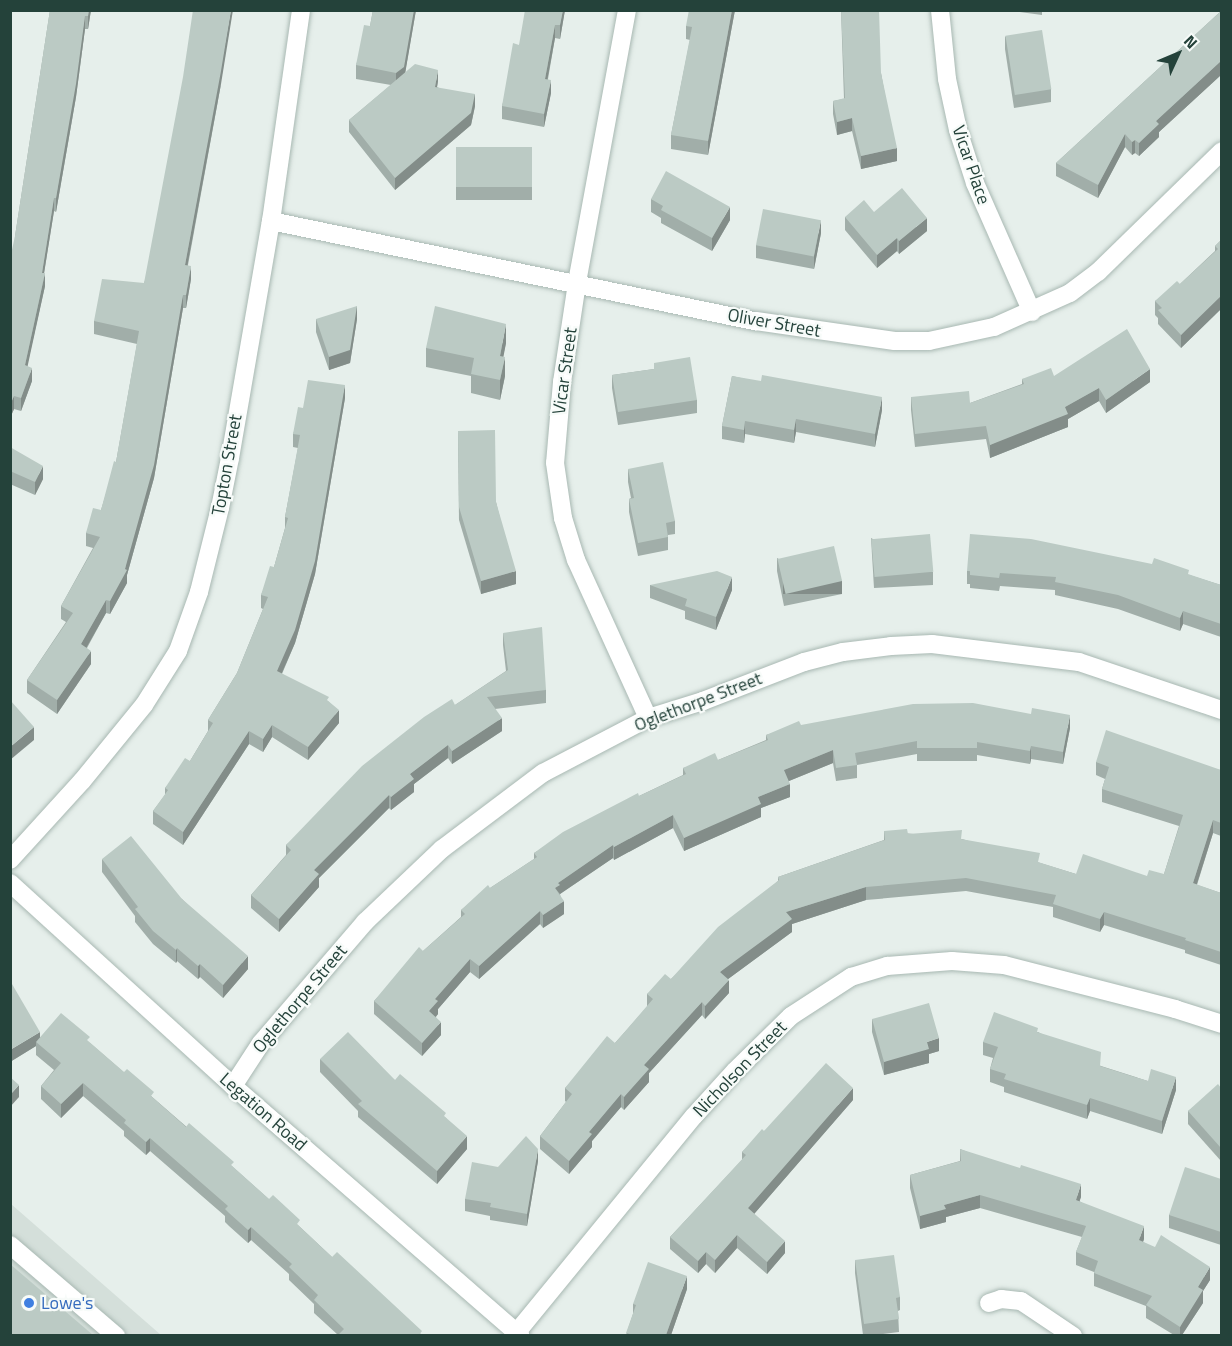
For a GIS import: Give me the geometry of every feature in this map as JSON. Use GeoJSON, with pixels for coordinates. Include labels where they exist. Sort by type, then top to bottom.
{"type":"FeatureCollection","features":[{"type":"Feature","properties":{"kind":"street","name":"Topton Street"},"geometry":{"type":"LineString","coordinates":[[10,860],[82,781],[144,705],[178,651],[199,592],[220,508],[271,221],[301,10]]}},
{"type":"Feature","properties":{"kind":"street","name":"Vicar Street"},"geometry":{"type":"LineString","coordinates":[[627,10],[577,283],[562,382],[555,463],[563,518],[576,560],[648,718]]}},
{"type":"Feature","properties":{"kind":"street","name":"Vicar Place"},"geometry":{"type":"LineString","coordinates":[[940,10],[947,79],[958,130],[975,183],[1032,312]]}},
{"type":"Feature","properties":{"kind":"street","name":"Oliver Street"},"geometry":{"type":"LineString","coordinates":[[271,221],[756,321],[895,341],[929,341],[964,335],[1032,312],[1070,293],[1098,272],[1221,151]]}},
{"type":"Feature","properties":{"kind":"street","name":"Oglethorpe Street"},"geometry":{"type":"LineString","coordinates":[[232,1086],[261,1043],[364,922],[442,849],[543,773],[648,718],[703,701],[804,662],[862,650],[932,644],[1079,662],[1221,710]]}},
{"type":"Feature","properties":{"kind":"street","name":"Legation Road"},"geometry":{"type":"LineString","coordinates":[[10,883],[232,1086],[519,1334]]}},
{"type":"Feature","properties":{"kind":"street","name":"Nicholson Street"},"geometry":{"type":"LineString","coordinates":[[519,1334],[694,1116],[735,1071],[791,1016],[851,976],[887,966],[952,961],[1004,965],[1175,1009],[1221,1024]]}},
{"type":"Feature","properties":{"kind":"street"},"geometry":{"type":"LineString","coordinates":[[10,1245],[116,1335]]}},
{"type":"Feature","properties":{"kind":"street"},"geometry":{"type":"LineString","coordinates":[[989,1303],[1001,1299],[1021,1301],[1073,1335]]}},
{"type":"Feature","properties":{"kind":"shaded area"},"geometry":{"type":"Polygon","coordinates":[[[11,1204],[161,1335],[11,1335],[11,1204]]]}},
{"type":"Feature","properties":{"kind":"building"},"geometry":{"type":"Polygon","coordinates":[[[50,10],[89,10],[88,16],[85,16],[76,84],[56,198],[54,198],[42,273],[45,273],[25,365],[32,368],[21,398],[14,396],[10,405],[10,259],[50,10]]]}},
{"type":"Feature","properties":{"kind":"building"},"geometry":{"type":"Polygon","coordinates":[[[193,10],[231,10],[185,265],[191,266],[186,295],[183,295],[154,465],[125,569],[127,570],[110,601],[106,600],[81,644],[91,651],[57,700],[27,680],[73,613],[61,606],[100,537],[86,533],[93,508],[101,510],[114,461],[116,462],[139,331],[94,321],[102,279],[144,283],[183,77],[193,10]]]}},
{"type":"Feature","properties":{"kind":"building"},"geometry":{"type":"Polygon","coordinates":[[[373,10],[414,10],[404,67],[396,73],[356,65],[364,25],[370,26],[373,10]]]}},
{"type":"Feature","properties":{"kind":"building"},"geometry":{"type":"Polygon","coordinates":[[[525,10],[563,10],[560,25],[555,25],[545,79],[551,80],[544,114],[502,106],[513,43],[519,45],[525,10]]]}},
{"type":"Feature","properties":{"kind":"building"},"geometry":{"type":"Polygon","coordinates":[[[689,10],[732,10],[708,141],[671,135],[692,27],[686,26],[689,10]]]}},
{"type":"Feature","properties":{"kind":"building"},"geometry":{"type":"Polygon","coordinates":[[[841,10],[879,10],[881,73],[897,148],[861,156],[852,118],[837,122],[833,101],[845,98],[841,10]]]}},
{"type":"Feature","properties":{"kind":"building"},"geometry":{"type":"Polygon","coordinates":[[[1221,11],[1221,61],[1156,121],[1159,124],[1139,143],[1135,140],[1132,142],[1125,134],[1098,185],[1056,163],[1221,11]]]}},
{"type":"Feature","properties":{"kind":"building"},"geometry":{"type":"Polygon","coordinates":[[[1042,30],[1051,89],[1015,95],[1005,36],[1042,30]]]}},
{"type":"Feature","properties":{"kind":"building"},"geometry":{"type":"Polygon","coordinates":[[[415,64],[438,70],[435,87],[475,94],[471,113],[395,178],[349,120],[415,64]]]}},
{"type":"Feature","properties":{"kind":"building"},"geometry":{"type":"Polygon","coordinates":[[[456,147],[532,147],[532,187],[456,187],[456,147]]]}},
{"type":"Feature","properties":{"kind":"building"},"geometry":{"type":"Polygon","coordinates":[[[666,171],[730,207],[712,238],[661,210],[663,206],[651,199],[666,171]]]}},
{"type":"Feature","properties":{"kind":"building"},"geometry":{"type":"Polygon","coordinates":[[[902,188],[927,218],[899,241],[897,238],[877,255],[845,217],[864,200],[874,212],[902,188]]]}},
{"type":"Feature","properties":{"kind":"building"},"geometry":{"type":"Polygon","coordinates":[[[763,209],[821,220],[814,257],[756,245],[763,209]]]}},
{"type":"Feature","properties":{"kind":"building"},"geometry":{"type":"Polygon","coordinates":[[[1221,240],[1221,296],[1181,335],[1158,310],[1162,308],[1155,301],[1177,281],[1180,284],[1218,249],[1215,246],[1221,240]]]}},
{"type":"Feature","properties":{"kind":"building"},"geometry":{"type":"Polygon","coordinates":[[[357,306],[350,350],[329,357],[316,319],[357,306]]]}},
{"type":"Feature","properties":{"kind":"building"},"geometry":{"type":"Polygon","coordinates":[[[435,306],[506,324],[500,356],[505,357],[500,380],[471,374],[474,358],[426,348],[435,306]]]}},
{"type":"Feature","properties":{"kind":"building"},"geometry":{"type":"Polygon","coordinates":[[[1127,329],[1150,369],[1106,400],[1099,388],[1065,407],[1068,414],[990,445],[986,426],[915,434],[911,397],[969,391],[970,403],[1024,384],[1022,379],[1051,368],[1054,376],[1127,329]]]}},
{"type":"Feature","properties":{"kind":"building"},"geometry":{"type":"Polygon","coordinates":[[[690,357],[697,400],[618,412],[612,375],[654,369],[654,363],[690,357]]]}},
{"type":"Feature","properties":{"kind":"building"},"geometry":{"type":"Polygon","coordinates":[[[762,375],[882,397],[875,434],[796,419],[794,430],[745,421],[744,430],[722,426],[732,376],[761,381],[762,375]]]}},
{"type":"Feature","properties":{"kind":"building"},"geometry":{"type":"Polygon","coordinates":[[[308,380],[345,385],[315,561],[295,630],[277,671],[329,697],[327,700],[339,710],[308,747],[272,725],[263,739],[249,731],[183,832],[153,811],[168,790],[165,788],[185,758],[190,761],[213,723],[208,720],[237,673],[268,597],[261,595],[270,566],[274,567],[288,518],[285,517],[300,435],[293,434],[298,407],[303,408],[308,380]]]}},
{"type":"Feature","properties":{"kind":"building"},"geometry":{"type":"Polygon","coordinates":[[[495,430],[496,502],[516,571],[481,581],[459,507],[458,431],[495,430]]]}},
{"type":"Feature","properties":{"kind":"building"},"geometry":{"type":"Polygon","coordinates":[[[10,447],[43,466],[35,482],[10,471],[10,447]]]}},
{"type":"Feature","properties":{"kind":"building"},"geometry":{"type":"Polygon","coordinates":[[[663,462],[675,521],[666,523],[668,537],[638,543],[629,499],[634,498],[628,469],[663,462]]]}},
{"type":"Feature","properties":{"kind":"building"},"geometry":{"type":"Polygon","coordinates":[[[930,534],[933,572],[875,577],[871,539],[930,534]]]}},
{"type":"Feature","properties":{"kind":"building"},"geometry":{"type":"Polygon","coordinates":[[[970,534],[1031,539],[1152,564],[1154,558],[1189,570],[1188,574],[1221,585],[1221,624],[1183,611],[1180,618],[1118,595],[1055,582],[1056,577],[1000,573],[999,578],[970,575],[970,571],[967,571],[970,534]]]}},
{"type":"Feature","properties":{"kind":"building"},"geometry":{"type":"Polygon","coordinates":[[[834,546],[842,581],[786,594],[777,559],[834,546]]]}},
{"type":"Feature","properties":{"kind":"building"},"geometry":{"type":"Polygon","coordinates":[[[717,571],[732,577],[716,617],[685,606],[687,599],[650,585],[717,571]]]}},
{"type":"Feature","properties":{"kind":"building"},"geometry":{"type":"Polygon","coordinates":[[[542,627],[546,690],[487,697],[502,718],[452,751],[448,745],[410,774],[414,779],[391,797],[389,795],[314,870],[319,874],[279,919],[251,895],[291,850],[286,845],[362,766],[424,717],[452,699],[455,705],[508,670],[503,633],[542,627]]]}},
{"type":"Feature","properties":{"kind":"building"},"geometry":{"type":"Polygon","coordinates":[[[10,700],[34,727],[10,747],[10,700]]]}},
{"type":"Feature","properties":{"kind":"building"},"geometry":{"type":"Polygon","coordinates":[[[973,703],[1031,714],[1032,708],[1070,715],[1063,752],[1031,746],[1030,751],[977,742],[977,748],[917,748],[917,741],[855,753],[857,765],[836,768],[833,750],[784,770],[790,784],[758,797],[761,804],[684,838],[673,815],[614,847],[613,845],[558,883],[560,885],[555,888],[564,901],[543,915],[540,911],[479,966],[470,959],[435,999],[438,1001],[429,1011],[441,1022],[422,1043],[374,1001],[419,947],[423,951],[465,914],[461,910],[488,885],[490,888],[537,857],[534,853],[563,832],[638,793],[639,796],[686,774],[683,768],[715,753],[718,760],[768,740],[766,735],[799,721],[801,725],[913,704],[973,703]]]}},
{"type":"Feature","properties":{"kind":"building"},"geometry":{"type":"Polygon","coordinates":[[[1106,730],[1221,770],[1221,823],[1213,820],[1193,883],[1221,893],[1221,952],[1185,940],[1186,938],[1104,912],[1100,919],[1053,904],[1056,895],[966,878],[866,887],[786,912],[792,919],[720,972],[729,980],[705,1006],[702,1002],[644,1065],[649,1069],[624,1097],[621,1094],[589,1132],[592,1134],[569,1161],[540,1136],[572,1094],[565,1088],[607,1036],[615,1043],[653,999],[647,994],[665,974],[671,979],[718,927],[779,880],[778,877],[885,840],[884,831],[907,829],[908,834],[962,830],[961,839],[1040,853],[1038,862],[1076,874],[1083,854],[1147,876],[1149,870],[1164,874],[1183,815],[1102,789],[1109,767],[1096,762],[1106,730]]]}},
{"type":"Feature","properties":{"kind":"building"},"geometry":{"type":"Polygon","coordinates":[[[131,836],[182,899],[248,956],[223,985],[200,964],[198,966],[153,931],[135,909],[138,907],[102,859],[131,836]]]}},
{"type":"Feature","properties":{"kind":"building"},"geometry":{"type":"Polygon","coordinates":[[[10,984],[40,1032],[10,1050],[10,984]]]}},
{"type":"Feature","properties":{"kind":"building"},"geometry":{"type":"Polygon","coordinates":[[[929,1003],[939,1038],[927,1042],[929,1049],[884,1062],[872,1019],[929,1003]]]}},
{"type":"Feature","properties":{"kind":"building"},"geometry":{"type":"Polygon","coordinates":[[[994,1012],[1038,1028],[1037,1032],[1101,1052],[1100,1066],[1148,1081],[1151,1069],[1176,1077],[1162,1121],[1090,1098],[1087,1105],[1004,1079],[1006,1074],[990,1069],[998,1047],[983,1042],[994,1012]]]}},
{"type":"Feature","properties":{"kind":"building"},"geometry":{"type":"Polygon","coordinates":[[[61,1013],[90,1037],[87,1040],[124,1072],[127,1069],[154,1092],[151,1096],[186,1127],[189,1123],[234,1162],[231,1165],[269,1199],[273,1195],[300,1220],[297,1224],[332,1257],[337,1252],[422,1331],[419,1335],[338,1335],[344,1329],[314,1300],[318,1295],[289,1267],[292,1264],[251,1227],[248,1230],[225,1209],[228,1206],[150,1138],[146,1142],[124,1123],[126,1120],[83,1083],[61,1104],[41,1086],[61,1063],[36,1042],[61,1013]]]}},
{"type":"Feature","properties":{"kind":"building"},"geometry":{"type":"Polygon","coordinates":[[[348,1032],[395,1080],[400,1074],[446,1113],[444,1116],[467,1136],[437,1171],[358,1104],[362,1101],[320,1059],[348,1032]]]}},
{"type":"Feature","properties":{"kind":"building"},"geometry":{"type":"Polygon","coordinates":[[[826,1063],[853,1088],[748,1208],[785,1241],[767,1262],[737,1235],[715,1260],[706,1252],[698,1261],[670,1237],[746,1155],[742,1152],[762,1129],[764,1131],[826,1063]]]}},
{"type":"Feature","properties":{"kind":"building"},"geometry":{"type":"Polygon","coordinates":[[[10,1077],[19,1085],[10,1095],[10,1077]]]}},
{"type":"Feature","properties":{"kind":"building"},"geometry":{"type":"Polygon","coordinates":[[[1218,1084],[1221,1088],[1221,1148],[1188,1111],[1218,1084]]]}},
{"type":"Feature","properties":{"kind":"building"},"geometry":{"type":"Polygon","coordinates":[[[526,1136],[538,1149],[527,1214],[490,1207],[491,1203],[465,1199],[472,1162],[498,1167],[526,1136]]]}},
{"type":"Feature","properties":{"kind":"building"},"geometry":{"type":"Polygon","coordinates":[[[960,1149],[1081,1184],[1076,1200],[1144,1226],[1139,1240],[1155,1247],[1161,1235],[1210,1267],[1198,1287],[1203,1290],[1180,1327],[1146,1305],[1152,1296],[1094,1273],[1098,1261],[1076,1252],[1086,1226],[980,1195],[944,1205],[946,1209],[920,1216],[910,1175],[961,1161],[960,1149]]]}},
{"type":"Feature","properties":{"kind":"building"},"geometry":{"type":"Polygon","coordinates":[[[1185,1167],[1221,1179],[1221,1232],[1169,1215],[1185,1167]]]}},
{"type":"Feature","properties":{"kind":"building"},"geometry":{"type":"Polygon","coordinates":[[[894,1255],[900,1297],[896,1298],[899,1319],[864,1324],[855,1260],[894,1255]]]}},
{"type":"Feature","properties":{"kind":"building"},"geometry":{"type":"Polygon","coordinates":[[[648,1262],[687,1276],[666,1335],[626,1333],[636,1305],[633,1304],[648,1262]]]}},
{"type":"Feature","properties":{"kind":"building","name":"Lowe's"},"geometry":{"type":"Polygon","coordinates":[[[10,1264],[93,1335],[10,1335],[10,1264]]]}},
{"type":"Feature","properties":{"kind":"place","name":"Lowe's"},"geometry":{"type":"Point","coordinates":[29,1303]}}]}
